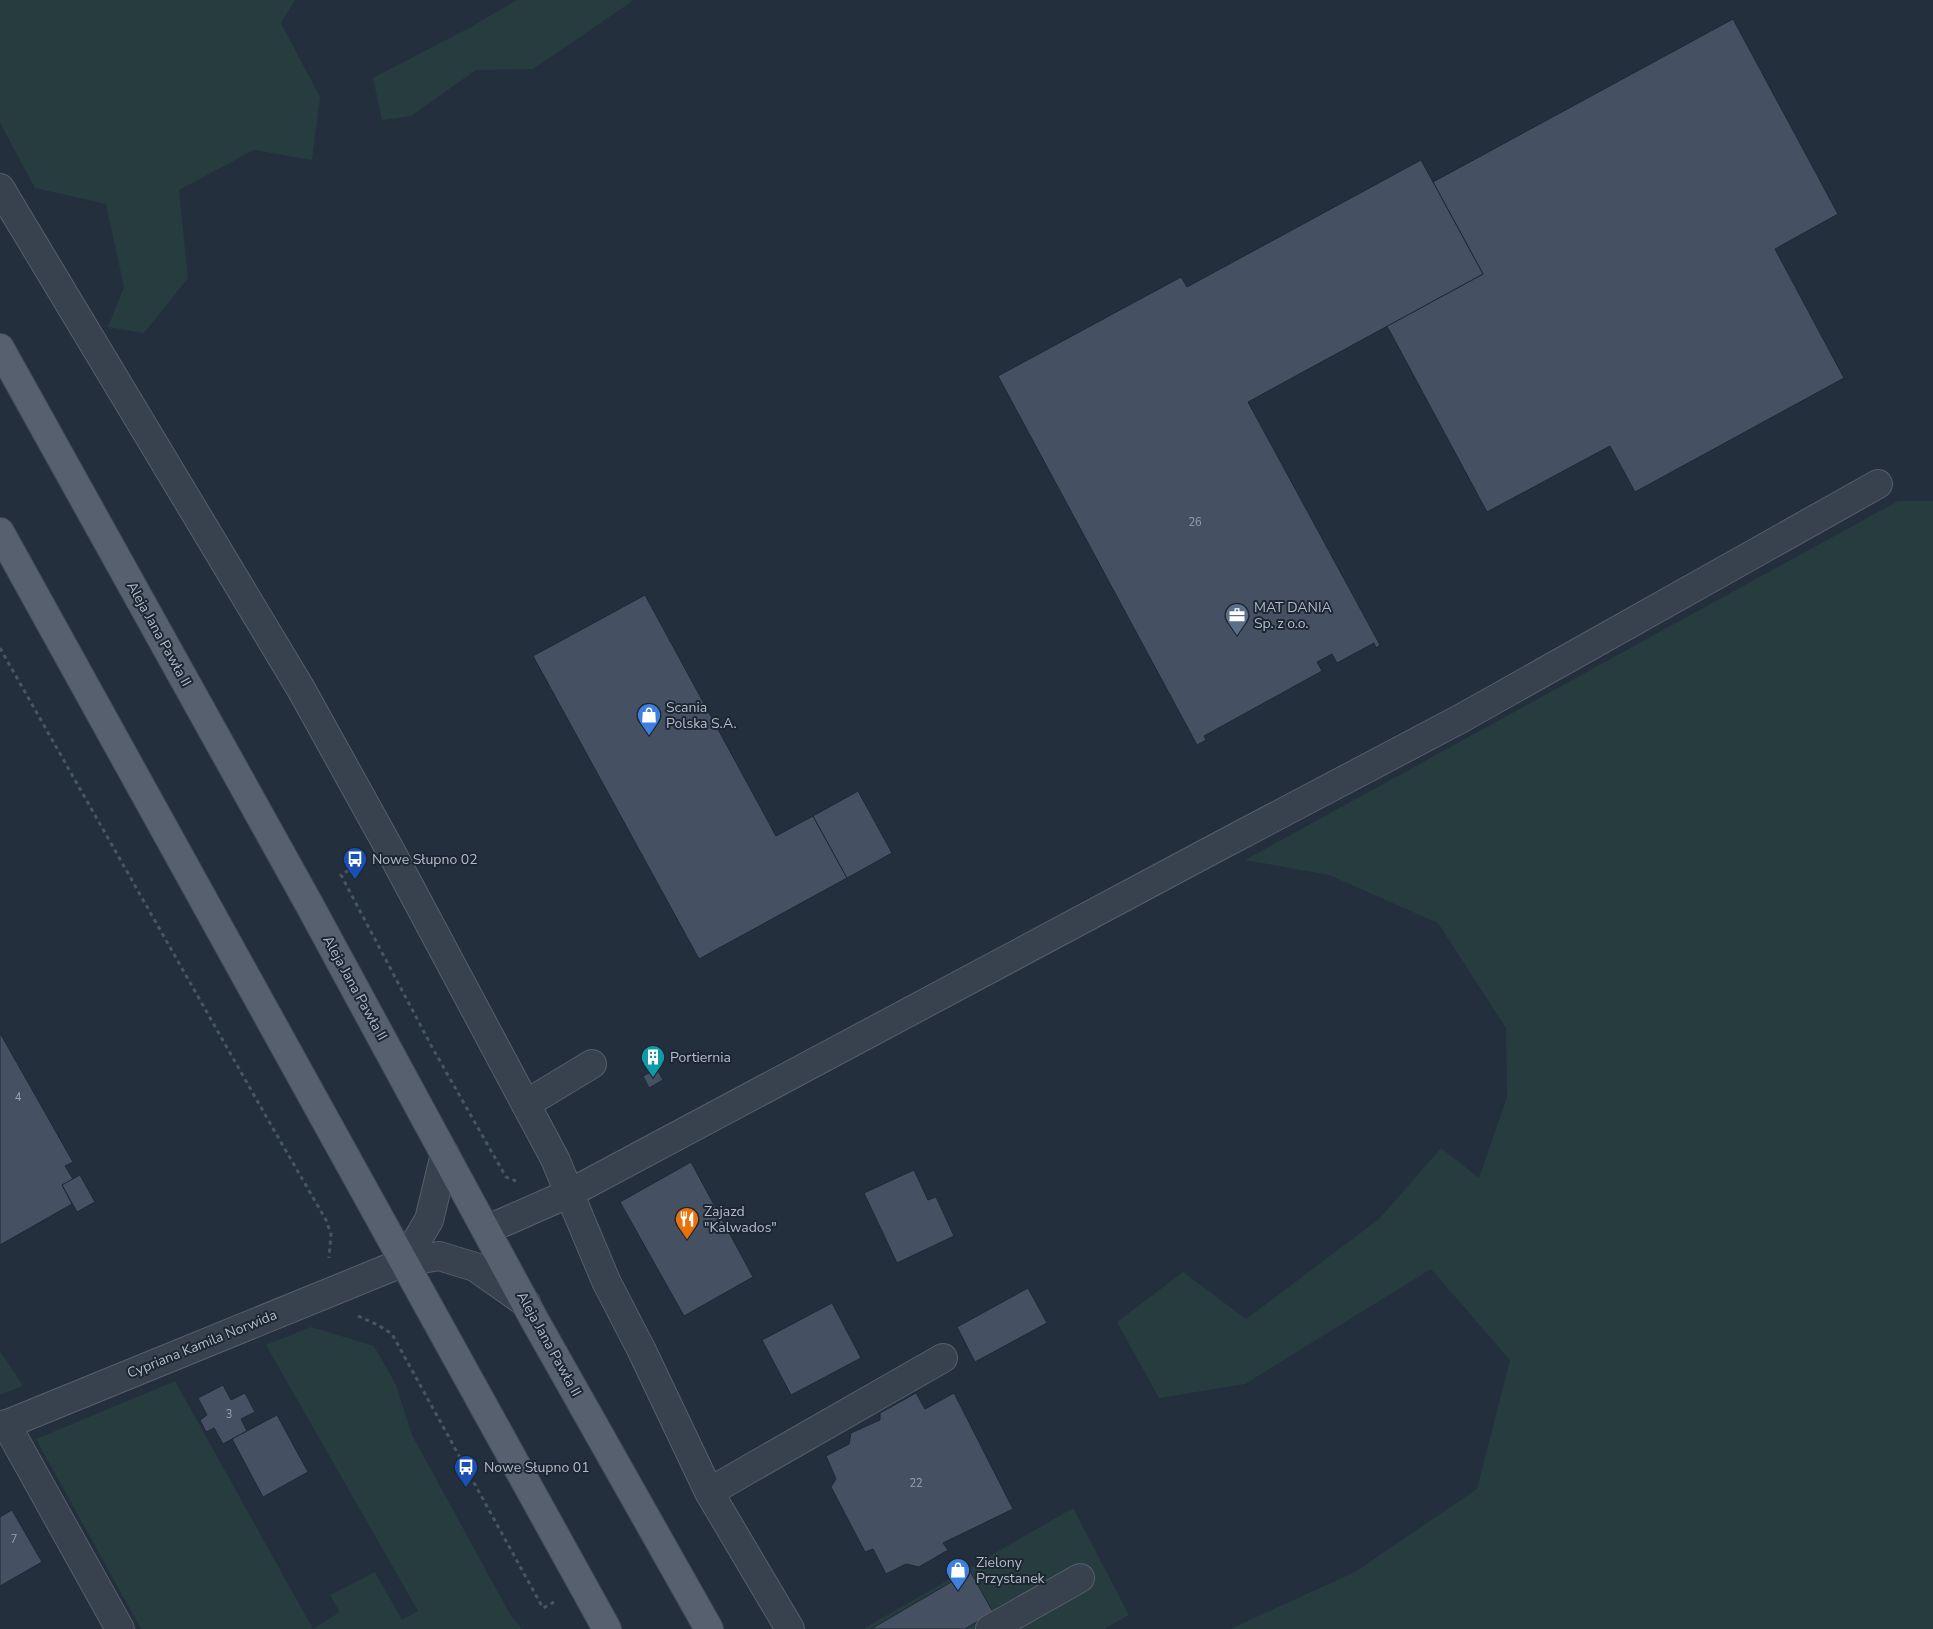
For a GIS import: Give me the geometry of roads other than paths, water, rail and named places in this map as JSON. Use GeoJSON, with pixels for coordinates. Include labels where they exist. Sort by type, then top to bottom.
{"type":"FeatureCollection","features":[{"type":"Feature","properties":{"kind":"main road","name":"Aleja Jana Pawła II"},"geometry":{"type":"LineString","coordinates":[[0,348],[304,896],[526,1303],[709,1629]]}},
{"type":"Feature","properties":{"kind":"main road"},"geometry":{"type":"LineString","coordinates":[[0,532],[607,1629]]}},
{"type":"Feature","properties":{"kind":"street"},"geometry":{"type":"LineString","coordinates":[[0,188],[302,689],[388,846],[558,1166],[606,1282],[642,1351],[709,1492],[790,1629]]}},
{"type":"Feature","properties":{"kind":"street"},"geometry":{"type":"LineString","coordinates":[[486,1230],[570,1193],[1203,854],[1460,719],[1878,484]]}},
{"type":"Feature","properties":{"kind":"street"},"geometry":{"type":"LineString","coordinates":[[526,1104],[592,1064]]}},
{"type":"Feature","properties":{"kind":"street"},"geometry":{"type":"LineString","coordinates":[[404,1262],[429,1220],[445,1154]]}},
{"type":"Feature","properties":{"kind":"street","name":"Cypriana Kamila Norwida"},"geometry":{"type":"LineString","coordinates":[[3,1425],[404,1262],[439,1256],[475,1267],[526,1303]]}},
{"type":"Feature","properties":{"kind":"street"},"geometry":{"type":"LineString","coordinates":[[709,1492],[943,1358]]}},
{"type":"Feature","properties":{"kind":"street"},"geometry":{"type":"LineString","coordinates":[[3,1425],[120,1629]]}},
{"type":"Feature","properties":{"kind":"street"},"geometry":{"type":"LineString","coordinates":[[990,1629],[1080,1578]]}},
{"type":"Feature","properties":{"kind":"place","name":"MAT DANIA Sp. z o.o."},"geometry":{"type":"Point","coordinates":[1237,636]}},
{"type":"Feature","properties":{"kind":"place","name":"Scania Polska S.A."},"geometry":{"type":"Point","coordinates":[649,736]}},
{"type":"Feature","properties":{"kind":"place","name":"Nowe Słupno 02"},"geometry":{"type":"Point","coordinates":[355,880]}},
{"type":"Feature","properties":{"kind":"place","name":"Portiernia"},"geometry":{"type":"Point","coordinates":[653,1078]}},
{"type":"Feature","properties":{"kind":"place","name":"Zajazd \"Kalwados\""},"geometry":{"type":"Point","coordinates":[687,1240]}},
{"type":"Feature","properties":{"kind":"place","name":"Nowe Słupno 01"},"geometry":{"type":"Point","coordinates":[466,1488]}},
{"type":"Feature","properties":{"kind":"place","name":"Zielony Przystanek"},"geometry":{"type":"Point","coordinates":[958,1591]}}]}
